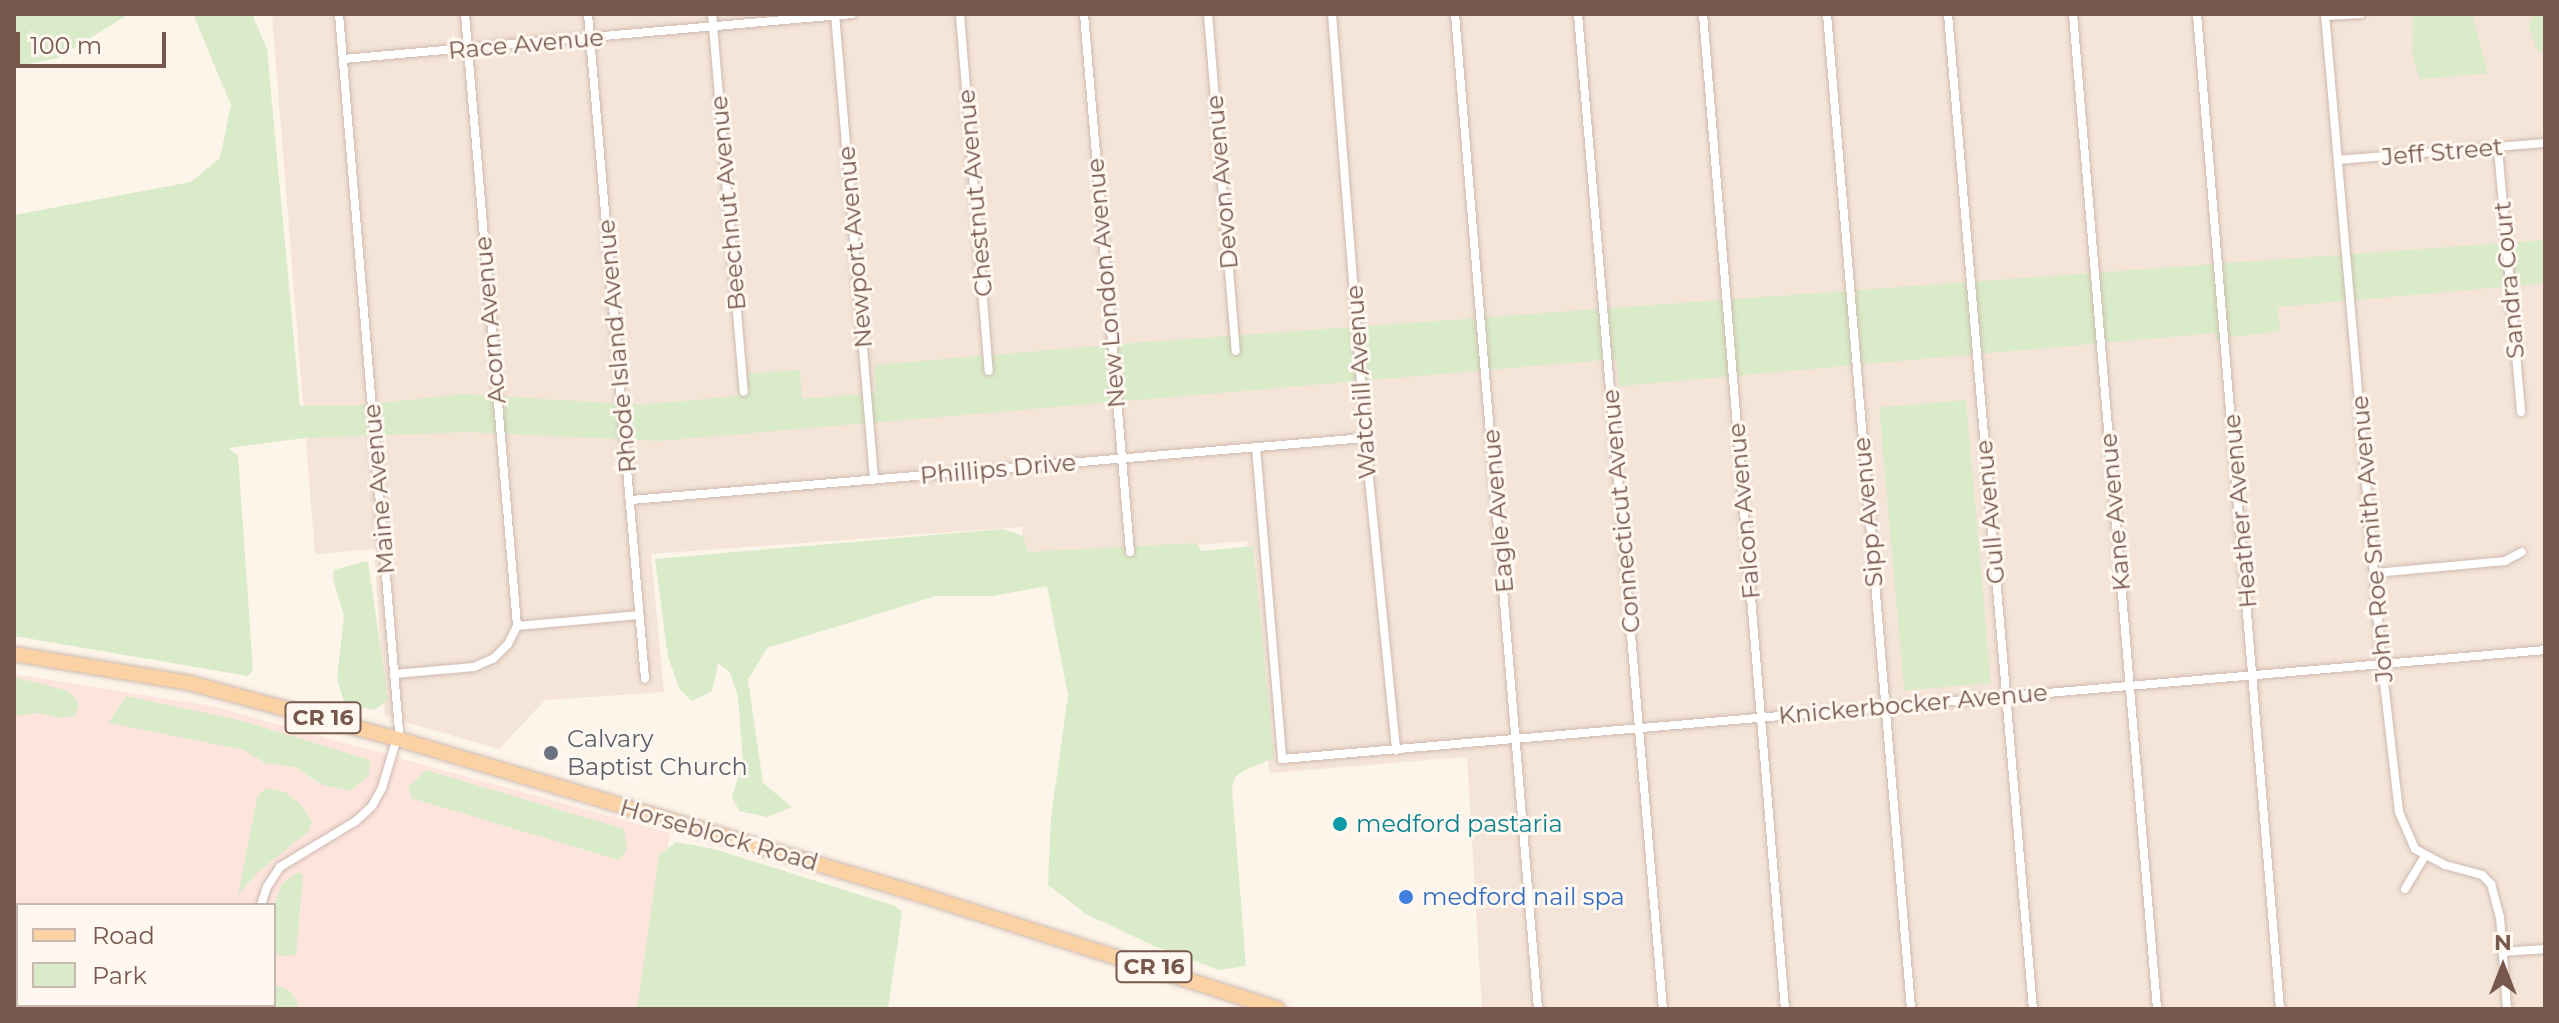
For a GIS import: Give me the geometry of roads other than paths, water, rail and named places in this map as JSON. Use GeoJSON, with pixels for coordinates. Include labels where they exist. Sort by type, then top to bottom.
{"type":"FeatureCollection","features":[{"type":"Feature","properties":{"kind":"main road","name":"Horseblock Road"},"geometry":{"type":"LineString","coordinates":[[14,654],[190,683],[398,739],[886,884],[1278,1009]]}},
{"type":"Feature","properties":{"kind":"street","name":"Maine Avenue"},"geometry":{"type":"LineString","coordinates":[[262,903],[267,887],[280,867],[356,821],[372,806],[382,788],[398,739],[339,14]]}},
{"type":"Feature","properties":{"kind":"street","name":"Acorn Avenue"},"geometry":{"type":"LineString","coordinates":[[465,14],[517,626]]}},
{"type":"Feature","properties":{"kind":"street","name":"Rhode Island Avenue"},"geometry":{"type":"LineString","coordinates":[[588,14],[645,679]]}},
{"type":"Feature","properties":{"kind":"street","name":"Beechnut Avenue"},"geometry":{"type":"LineString","coordinates":[[712,14],[744,392]]}},
{"type":"Feature","properties":{"kind":"street","name":"Race Avenue"},"geometry":{"type":"LineString","coordinates":[[343,59],[852,14]]}},
{"type":"Feature","properties":{"kind":"street","name":"Chestnut Avenue"},"geometry":{"type":"LineString","coordinates":[[960,14],[989,371]]}},
{"type":"Feature","properties":{"kind":"street","name":"New London Avenue"},"geometry":{"type":"LineString","coordinates":[[1084,14],[1130,552]]}},
{"type":"Feature","properties":{"kind":"street","name":"Devon Avenue"},"geometry":{"type":"LineString","coordinates":[[1208,14],[1236,351]]}},
{"type":"Feature","properties":{"kind":"street","name":"Watchill Avenue"},"geometry":{"type":"LineString","coordinates":[[1332,14],[1365,438],[1396,750]]}},
{"type":"Feature","properties":{"kind":"street","name":"Eagle Avenue"},"geometry":{"type":"LineString","coordinates":[[1455,14],[1518,739],[1538,1009]]}},
{"type":"Feature","properties":{"kind":"street","name":"Connecticut Avenue"},"geometry":{"type":"LineString","coordinates":[[1578,14],[1663,1009]]}},
{"type":"Feature","properties":{"kind":"street","name":"Falcon Avenue"},"geometry":{"type":"LineString","coordinates":[[1703,14],[1785,1009]]}},
{"type":"Feature","properties":{"kind":"street","name":"Sipp Avenue"},"geometry":{"type":"LineString","coordinates":[[1827,14],[1911,1009]]}},
{"type":"Feature","properties":{"kind":"street","name":"Gull Avenue"},"geometry":{"type":"LineString","coordinates":[[1948,14],[2033,1009]]}},
{"type":"Feature","properties":{"kind":"street","name":"Kane Avenue"},"geometry":{"type":"LineString","coordinates":[[2073,14],[2157,1009]]}},
{"type":"Feature","properties":{"kind":"street","name":"Heather Avenue"},"geometry":{"type":"LineString","coordinates":[[2197,14],[2280,1009]]}},
{"type":"Feature","properties":{"kind":"street"},"geometry":{"type":"LineString","coordinates":[[2325,15],[2361,14]]}},
{"type":"Feature","properties":{"kind":"street","name":"Newport Avenue"},"geometry":{"type":"LineString","coordinates":[[835,15],[874,479]]}},
{"type":"Feature","properties":{"kind":"street","name":"John Roe Smith Avenue"},"geometry":{"type":"LineString","coordinates":[[2325,15],[2382,665],[2399,812],[2415,849],[2425,856]]}},
{"type":"Feature","properties":{"kind":"street","name":"Jeff Street"},"geometry":{"type":"LineString","coordinates":[[2338,160],[2545,143]]}},
{"type":"Feature","properties":{"kind":"street","name":"Sandra Court"},"geometry":{"type":"LineString","coordinates":[[2498,148],[2521,412]]}},
{"type":"Feature","properties":{"kind":"street","name":"Phillips Drive"},"geometry":{"type":"LineString","coordinates":[[631,500],[1365,438]]}},
{"type":"Feature","properties":{"kind":"street","name":"Knickerbocker Avenue"},"geometry":{"type":"LineString","coordinates":[[1256,447],[1282,759],[2545,650]]}},
{"type":"Feature","properties":{"kind":"street"},"geometry":{"type":"LineString","coordinates":[[2375,573],[2505,561],[2522,552]]}},
{"type":"Feature","properties":{"kind":"street"},"geometry":{"type":"LineString","coordinates":[[395,674],[474,667],[494,658],[508,644],[517,626],[640,615]]}},
{"type":"Feature","properties":{"kind":"street"},"geometry":{"type":"LineString","coordinates":[[2405,889],[2425,856],[2445,865],[2468,869],[2491,884],[2500,917],[2507,1009]]}},
{"type":"Feature","properties":{"kind":"street"},"geometry":{"type":"LineString","coordinates":[[2503,952],[2545,949]]}},
{"type":"Feature","properties":{"kind":"place","name":"Calvary Baptist Church"},"geometry":{"type":"Point","coordinates":[551,753]}},
{"type":"Feature","properties":{"kind":"place","name":"medford pastaria"},"geometry":{"type":"Point","coordinates":[1340,824]}},
{"type":"Feature","properties":{"kind":"place","name":"medford nail spa"},"geometry":{"type":"Point","coordinates":[1406,897]}}]}
